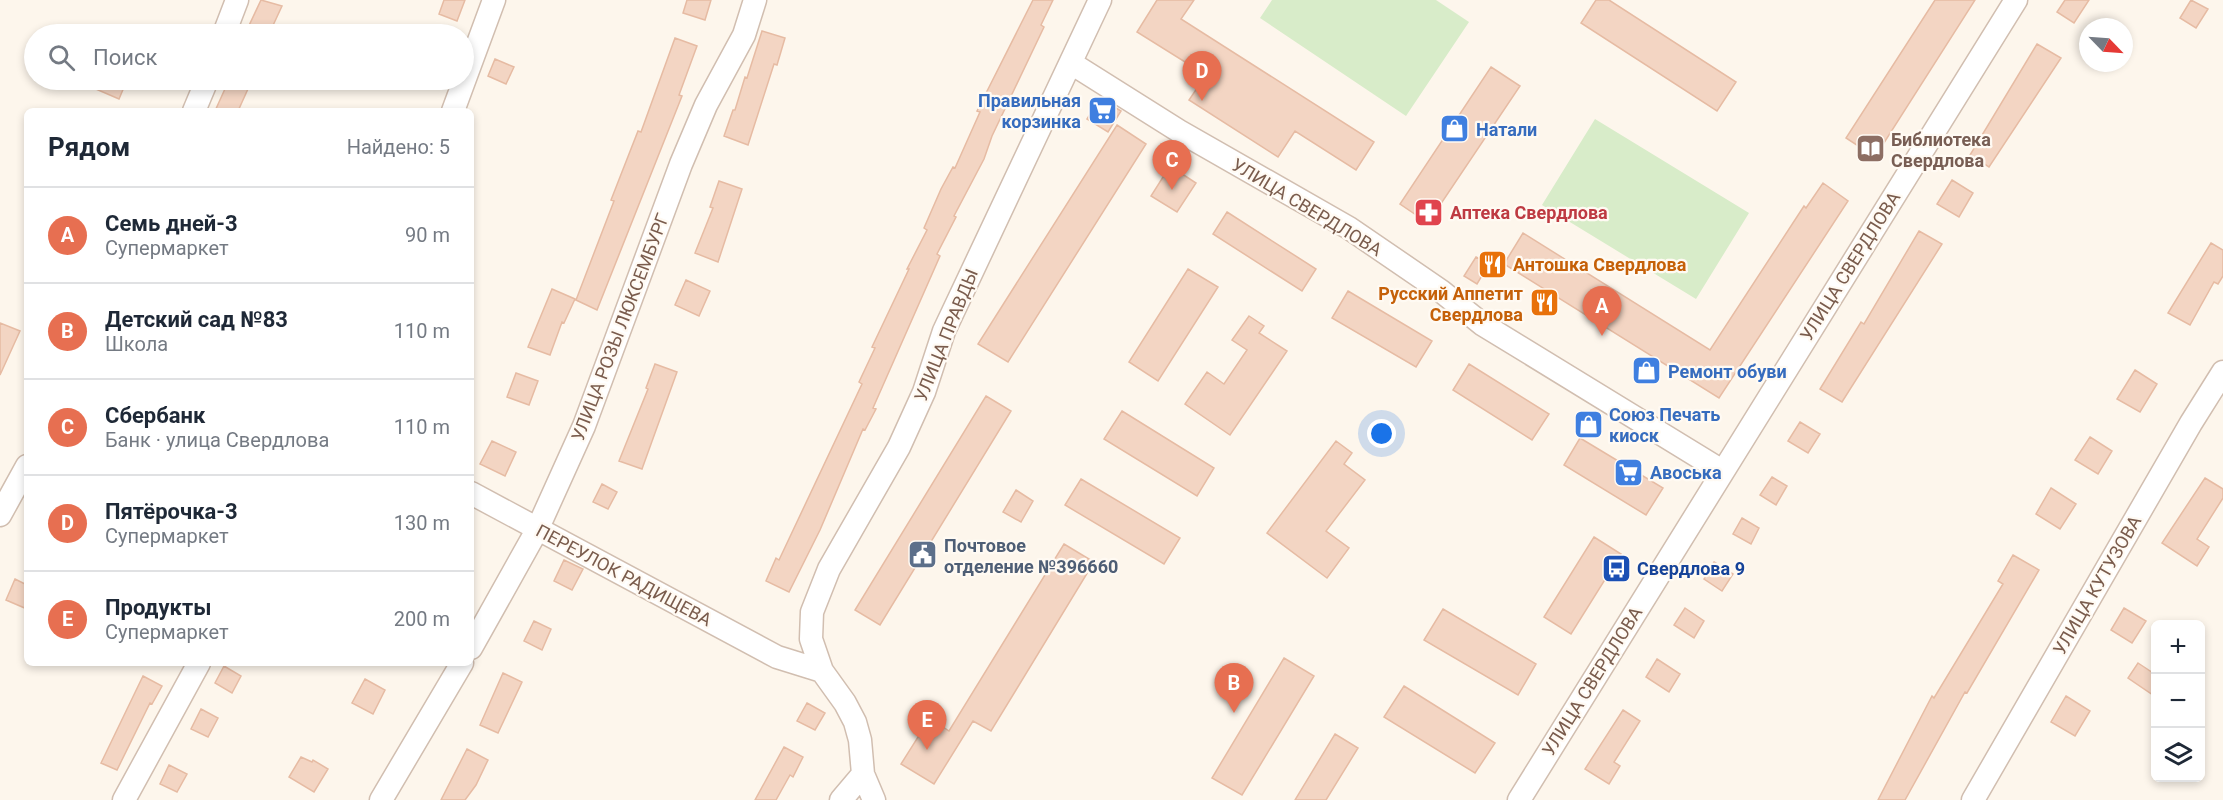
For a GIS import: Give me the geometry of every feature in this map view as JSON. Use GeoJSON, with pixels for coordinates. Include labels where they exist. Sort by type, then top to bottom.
{"type":"FeatureCollection","features":[{"type":"Feature","properties":{"kind":"street"},"geometry":{"type":"LineString","coordinates":[[228,24],[237,0]]}},
{"type":"Feature","properties":{"kind":"street"},"geometry":{"type":"LineString","coordinates":[[474,54],[494,0]]}},
{"type":"Feature","properties":{"kind":"street","name":"УЛИЦА РОЗЫ ЛЮКСЕМБУРГ"},"geometry":{"type":"LineString","coordinates":[[474,643],[537,530],[584,426],[681,164],[706,105],[744,35],[755,0]]}},
{"type":"Feature","properties":{"kind":"street","name":"УЛИЦА ПРАВДЫ"},"geometry":{"type":"LineString","coordinates":[[874,800],[863,774],[860,740],[855,722],[822,671],[811,639],[812,612],[830,568],[899,447],[924,392],[944,331],[1100,0]]}},
{"type":"Feature","properties":{"kind":"street","name":"УЛИЦА СВЕРДЛОВА"},"geometry":{"type":"LineString","coordinates":[[1519,800],[2016,0]]}},
{"type":"Feature","properties":{"kind":"street","name":"УЛИЦА СВЕРДЛОВА"},"geometry":{"type":"LineString","coordinates":[[1071,63],[1179,131],[1349,228],[1442,291],[1482,324],[1722,471]]}},
{"type":"Feature","properties":{"kind":"street"},"geometry":{"type":"LineString","coordinates":[[195,108],[203,90]]}},
{"type":"Feature","properties":{"kind":"street"},"geometry":{"type":"LineString","coordinates":[[454,108],[461,90]]}},
{"type":"Feature","properties":{"kind":"street","name":"УЛИЦА КУТУЗОВА"},"geometry":{"type":"LineString","coordinates":[[1973,800],[2190,423],[2223,372]]}},
{"type":"Feature","properties":{"kind":"street"},"geometry":{"type":"LineString","coordinates":[[0,515],[24,471]]}},
{"type":"Feature","properties":{"kind":"street","name":"ПЕРЕУЛОК РАДИЩЕВА"},"geometry":{"type":"LineString","coordinates":[[474,495],[777,657],[822,671]]}},
{"type":"Feature","properties":{"kind":"street"},"geometry":{"type":"LineString","coordinates":[[124,800],[197,666]]}},
{"type":"Feature","properties":{"kind":"street"},"geometry":{"type":"LineString","coordinates":[[381,800],[460,666]]}},
{"type":"Feature","properties":{"kind":"street"},"geometry":{"type":"LineString","coordinates":[[841,800],[863,774]]}},
{"type":"Feature","properties":{"kind":"green space"},"geometry":{"type":"Polygon","coordinates":[[[1272,0],[1436,0],[1469,22],[1406,116],[1260,18],[1272,0]]]}},
{"type":"Feature","properties":{"kind":"green space"},"geometry":{"type":"Polygon","coordinates":[[[1595,119],[1749,213],[1696,299],[1542,205],[1595,119]]]}},
{"type":"Feature","properties":{"kind":"building"},"geometry":{"type":"Polygon","coordinates":[[[261,0],[282,6],[274,24],[250,24],[261,0]]]}},
{"type":"Feature","properties":{"kind":"building"},"geometry":{"type":"Polygon","coordinates":[[[444,0],[465,0],[457,21],[439,14],[444,0]]]}},
{"type":"Feature","properties":{"kind":"building"},"geometry":{"type":"Polygon","coordinates":[[[687,0],[711,0],[705,20],[683,13],[687,0]]]}},
{"type":"Feature","properties":{"kind":"building"},"geometry":{"type":"Polygon","coordinates":[[[1033,0],[1053,0],[1041,25],[1044,27],[992,136],[984,159],[954,216],[956,217],[937,254],[940,256],[873,408],[876,409],[865,430],[863,429],[820,530],[789,592],[766,581],[776,558],[779,560],[862,384],[859,382],[875,348],[872,347],[927,230],[924,228],[941,189],[953,167],[955,168],[980,112],[977,111],[1033,0]]]}},
{"type":"Feature","properties":{"kind":"building"},"geometry":{"type":"Polygon","coordinates":[[[1157,0],[1194,0],[1181,19],[1374,142],[1356,170],[1295,131],[1278,157],[1189,100],[1206,75],[1137,32],[1157,0]]]}},
{"type":"Feature","properties":{"kind":"building"},"geometry":{"type":"Polygon","coordinates":[[[1596,0],[1609,0],[1736,82],[1717,111],[1581,23],[1596,0]]]}},
{"type":"Feature","properties":{"kind":"building"},"geometry":{"type":"Polygon","coordinates":[[[1935,0],[1975,0],[1875,157],[1846,138],[1935,0]]]}},
{"type":"Feature","properties":{"kind":"building"},"geometry":{"type":"Polygon","coordinates":[[[2065,0],[2089,0],[2074,23],[2057,12],[2065,0]]]}},
{"type":"Feature","properties":{"kind":"building"},"geometry":{"type":"Polygon","coordinates":[[[2191,0],[2208,9],[2196,28],[2180,18],[2191,0]]]}},
{"type":"Feature","properties":{"kind":"building"},"geometry":{"type":"Polygon","coordinates":[[[762,31],[785,38],[777,65],[774,64],[748,145],[724,136],[745,77],[747,78],[762,31]]]}},
{"type":"Feature","properties":{"kind":"building"},"geometry":{"type":"Polygon","coordinates":[[[675,38],[697,46],[679,95],[682,96],[597,310],[576,300],[614,201],[611,200],[638,131],[641,132],[675,38]]]}},
{"type":"Feature","properties":{"kind":"building"},"geometry":{"type":"Polygon","coordinates":[[[2037,44],[2061,58],[1989,167],[1970,155],[2037,44]]]}},
{"type":"Feature","properties":{"kind":"building"},"geometry":{"type":"Polygon","coordinates":[[[495,59],[514,67],[506,84],[488,76],[495,59]]]}},
{"type":"Feature","properties":{"kind":"building"},"geometry":{"type":"Polygon","coordinates":[[[1491,67],[1520,86],[1428,223],[1400,204],[1491,67]]]}},
{"type":"Feature","properties":{"kind":"building"},"geometry":{"type":"Polygon","coordinates":[[[98,90],[123,90],[119,99],[98,90]]]}},
{"type":"Feature","properties":{"kind":"building"},"geometry":{"type":"Polygon","coordinates":[[[224,90],[247,90],[239,108],[216,108],[224,90]]]}},
{"type":"Feature","properties":{"kind":"building"},"geometry":{"type":"Polygon","coordinates":[[[1100,98],[1121,111],[1108,132],[1087,119],[1100,98]]]}},
{"type":"Feature","properties":{"kind":"building"},"geometry":{"type":"Polygon","coordinates":[[[1117,125],[1146,144],[1008,362],[978,344],[1117,125]]]}},
{"type":"Feature","properties":{"kind":"building"},"geometry":{"type":"Polygon","coordinates":[[[1170,166],[1196,183],[1177,212],[1151,196],[1170,166]]]}},
{"type":"Feature","properties":{"kind":"building"},"geometry":{"type":"Polygon","coordinates":[[[1952,180],[1973,193],[1959,217],[1937,204],[1952,180]]]}},
{"type":"Feature","properties":{"kind":"building"},"geometry":{"type":"Polygon","coordinates":[[[719,181],[742,189],[718,262],[695,253],[713,208],[710,207],[719,181]]]}},
{"type":"Feature","properties":{"kind":"building"},"geometry":{"type":"Polygon","coordinates":[[[1823,183],[1848,201],[1719,398],[1504,264],[1523,233],[1710,350],[1804,206],[1806,208],[1823,183]]]}},
{"type":"Feature","properties":{"kind":"building"},"geometry":{"type":"Polygon","coordinates":[[[1227,212],[1316,269],[1302,291],[1213,234],[1227,212]]]}},
{"type":"Feature","properties":{"kind":"building"},"geometry":{"type":"Polygon","coordinates":[[[1919,231],[1942,244],[1842,402],[1820,389],[1861,322],[1864,324],[1919,231]]]}},
{"type":"Feature","properties":{"kind":"building"},"geometry":{"type":"Polygon","coordinates":[[[2211,243],[2223,250],[2223,276],[2218,284],[2214,282],[2190,325],[2168,313],[2211,243]]]}},
{"type":"Feature","properties":{"kind":"building"},"geometry":{"type":"Polygon","coordinates":[[[1476,257],[1489,264],[1477,284],[1464,276],[1476,257]]]}},
{"type":"Feature","properties":{"kind":"building"},"geometry":{"type":"Polygon","coordinates":[[[1188,269],[1218,287],[1158,381],[1129,362],[1188,269]]]}},
{"type":"Feature","properties":{"kind":"building"},"geometry":{"type":"Polygon","coordinates":[[[686,280],[710,291],[699,316],[675,305],[686,280]]]}},
{"type":"Feature","properties":{"kind":"building"},"geometry":{"type":"Polygon","coordinates":[[[552,289],[575,299],[564,323],[562,322],[550,355],[528,347],[552,289]]]}},
{"type":"Feature","properties":{"kind":"building"},"geometry":{"type":"Polygon","coordinates":[[[1348,291],[1432,341],[1416,367],[1332,318],[1348,291]]]}},
{"type":"Feature","properties":{"kind":"building"},"geometry":{"type":"Polygon","coordinates":[[[1249,316],[1264,326],[1259,333],[1287,351],[1230,435],[1185,404],[1207,372],[1224,384],[1247,350],[1232,340],[1249,316]]]}},
{"type":"Feature","properties":{"kind":"building"},"geometry":{"type":"Polygon","coordinates":[[[0,323],[20,331],[0,375],[0,323]]]}},
{"type":"Feature","properties":{"kind":"building"},"geometry":{"type":"Polygon","coordinates":[[[655,364],[677,372],[642,469],[619,461],[648,389],[646,388],[655,364]]]}},
{"type":"Feature","properties":{"kind":"building"},"geometry":{"type":"Polygon","coordinates":[[[1469,364],[1549,414],[1532,440],[1453,390],[1469,364]]]}},
{"type":"Feature","properties":{"kind":"building"},"geometry":{"type":"Polygon","coordinates":[[[2135,370],[2157,384],[2140,412],[2117,399],[2135,370]]]}},
{"type":"Feature","properties":{"kind":"building"},"geometry":{"type":"Polygon","coordinates":[[[516,373],[538,381],[529,405],[507,397],[516,373]]]}},
{"type":"Feature","properties":{"kind":"building"},"geometry":{"type":"Polygon","coordinates":[[[986,396],[1011,411],[880,625],[855,610],[986,396]]]}},
{"type":"Feature","properties":{"kind":"building"},"geometry":{"type":"Polygon","coordinates":[[[1122,411],[1214,468],[1197,496],[1104,439],[1122,411]]]}},
{"type":"Feature","properties":{"kind":"building"},"geometry":{"type":"Polygon","coordinates":[[[1800,422],[1820,434],[1808,453],[1788,441],[1800,422]]]}},
{"type":"Feature","properties":{"kind":"building"},"geometry":{"type":"Polygon","coordinates":[[[2090,437],[2112,451],[2098,474],[2075,460],[2090,437]]]}},
{"type":"Feature","properties":{"kind":"building"},"geometry":{"type":"Polygon","coordinates":[[[1580,438],[1663,488],[1646,515],[1564,465],[1580,438]]]}},
{"type":"Feature","properties":{"kind":"building"},"geometry":{"type":"Polygon","coordinates":[[[492,441],[516,452],[505,476],[480,464],[492,441]]]}},
{"type":"Feature","properties":{"kind":"building"},"geometry":{"type":"Polygon","coordinates":[[[1336,441],[1352,453],[1344,464],[1365,480],[1326,531],[1349,548],[1327,578],[1267,533],[1336,441]]]}},
{"type":"Feature","properties":{"kind":"building"},"geometry":{"type":"Polygon","coordinates":[[[1772,477],[1787,486],[1776,505],[1760,495],[1772,477]]]}},
{"type":"Feature","properties":{"kind":"building"},"geometry":{"type":"Polygon","coordinates":[[[2205,478],[2223,489],[2223,498],[2197,539],[2209,547],[2197,566],[2162,543],[2205,478]]]}},
{"type":"Feature","properties":{"kind":"building"},"geometry":{"type":"Polygon","coordinates":[[[1081,479],[1180,538],[1164,564],[1065,505],[1081,479]]]}},
{"type":"Feature","properties":{"kind":"building"},"geometry":{"type":"Polygon","coordinates":[[[602,484],[617,492],[608,509],[593,502],[602,484]]]}},
{"type":"Feature","properties":{"kind":"building"},"geometry":{"type":"Polygon","coordinates":[[[2051,488],[2076,504],[2060,529],[2036,514],[2051,488]]]}},
{"type":"Feature","properties":{"kind":"building"},"geometry":{"type":"Polygon","coordinates":[[[1016,490],[1033,501],[1021,522],[1003,512],[1016,490]]]}},
{"type":"Feature","properties":{"kind":"building"},"geometry":{"type":"Polygon","coordinates":[[[1742,518],[1759,528],[1751,544],[1733,534],[1742,518]]]}},
{"type":"Feature","properties":{"kind":"building"},"geometry":{"type":"Polygon","coordinates":[[[1594,537],[1621,554],[1571,634],[1544,617],[1594,537]]]}},
{"type":"Feature","properties":{"kind":"building"},"geometry":{"type":"Polygon","coordinates":[[[1064,544],[1094,562],[991,731],[973,721],[934,784],[901,764],[930,718],[949,731],[1064,544]]]}},
{"type":"Feature","properties":{"kind":"building"},"geometry":{"type":"Polygon","coordinates":[[[2013,555],[2039,570],[1967,693],[1965,692],[1905,800],[1878,800],[1932,696],[1934,698],[2003,584],[1998,581],[2013,555]]]}},
{"type":"Feature","properties":{"kind":"building"},"geometry":{"type":"Polygon","coordinates":[[[564,560],[583,569],[572,590],[554,581],[564,560]]]}},
{"type":"Feature","properties":{"kind":"building"},"geometry":{"type":"Polygon","coordinates":[[[1714,562],[1733,574],[1722,591],[1704,579],[1714,562]]]}},
{"type":"Feature","properties":{"kind":"building"},"geometry":{"type":"Polygon","coordinates":[[[15,579],[24,584],[24,608],[6,600],[15,579]]]}},
{"type":"Feature","properties":{"kind":"building"},"geometry":{"type":"Polygon","coordinates":[[[1685,608],[1704,621],[1694,638],[1674,625],[1685,608]]]}},
{"type":"Feature","properties":{"kind":"building"},"geometry":{"type":"Polygon","coordinates":[[[2124,608],[2146,621],[2132,643],[2111,630],[2124,608]]]}},
{"type":"Feature","properties":{"kind":"building"},"geometry":{"type":"Polygon","coordinates":[[[1443,609],[1536,664],[1518,695],[1424,640],[1443,609]]]}},
{"type":"Feature","properties":{"kind":"building"},"geometry":{"type":"Polygon","coordinates":[[[534,621],[551,629],[542,650],[524,641],[534,621]]]}},
{"type":"Feature","properties":{"kind":"building"},"geometry":{"type":"Polygon","coordinates":[[[1284,658],[1314,676],[1242,795],[1212,778],[1284,658]]]}},
{"type":"Feature","properties":{"kind":"building"},"geometry":{"type":"Polygon","coordinates":[[[1657,659],[1680,674],[1669,692],[1646,677],[1657,659]]]}},
{"type":"Feature","properties":{"kind":"building"},"geometry":{"type":"Polygon","coordinates":[[[2138,663],[2151,672],[2151,694],[2128,678],[2138,663]]]}},
{"type":"Feature","properties":{"kind":"building"},"geometry":{"type":"Polygon","coordinates":[[[224,666],[241,676],[232,693],[215,683],[224,666]]]}},
{"type":"Feature","properties":{"kind":"building"},"geometry":{"type":"Polygon","coordinates":[[[503,673],[522,682],[498,733],[480,725],[503,673]]]}},
{"type":"Feature","properties":{"kind":"building"},"geometry":{"type":"Polygon","coordinates":[[[143,676],[162,686],[152,704],[150,703],[117,770],[101,763],[143,676]]]}},
{"type":"Feature","properties":{"kind":"building"},"geometry":{"type":"Polygon","coordinates":[[[365,679],[385,690],[373,714],[352,703],[365,679]]]}},
{"type":"Feature","properties":{"kind":"building"},"geometry":{"type":"Polygon","coordinates":[[[1404,686],[1495,743],[1475,773],[1384,717],[1404,686]]]}},
{"type":"Feature","properties":{"kind":"building"},"geometry":{"type":"Polygon","coordinates":[[[2066,696],[2090,711],[2075,736],[2051,722],[2066,696]]]}},
{"type":"Feature","properties":{"kind":"building"},"geometry":{"type":"Polygon","coordinates":[[[807,703],[825,713],[815,730],[797,721],[807,703]]]}},
{"type":"Feature","properties":{"kind":"building"},"geometry":{"type":"Polygon","coordinates":[[[201,709],[218,718],[208,737],[191,729],[201,709]]]}},
{"type":"Feature","properties":{"kind":"building"},"geometry":{"type":"Polygon","coordinates":[[[1623,710],[1640,721],[1614,762],[1620,766],[1609,784],[1585,769],[1623,710]]]}},
{"type":"Feature","properties":{"kind":"building"},"geometry":{"type":"Polygon","coordinates":[[[1335,734],[1358,748],[1326,800],[1295,800],[1335,734]]]}},
{"type":"Feature","properties":{"kind":"building"},"geometry":{"type":"Polygon","coordinates":[[[784,747],[803,757],[793,777],[790,775],[776,800],[755,800],[784,747]]]}},
{"type":"Feature","properties":{"kind":"building"},"geometry":{"type":"Polygon","coordinates":[[[467,749],[488,760],[476,785],[465,800],[441,800],[467,749]]]}},
{"type":"Feature","properties":{"kind":"building"},"geometry":{"type":"Polygon","coordinates":[[[301,757],[312,762],[313,760],[328,769],[314,792],[289,777],[301,757]]]}},
{"type":"Feature","properties":{"kind":"building"},"geometry":{"type":"Polygon","coordinates":[[[169,765],[187,774],[177,792],[160,784],[169,765]]]}},
{"type":"Feature","properties":{"kind":"place","name":"Пятёрочка-3"},"geometry":{"type":"Point","coordinates":[1202,101]}},
{"type":"Feature","properties":{"kind":"place","name":"Правильная корзинка"},"geometry":{"type":"Point","coordinates":[1102,110]}},
{"type":"Feature","properties":{"kind":"place","name":"Натали"},"geometry":{"type":"Point","coordinates":[1455,129]}},
{"type":"Feature","properties":{"kind":"place","name":"Библиотека Свердлова"},"geometry":{"type":"Point","coordinates":[1870,149]}},
{"type":"Feature","properties":{"kind":"place","name":"Сбербанк"},"geometry":{"type":"Point","coordinates":[1172,190]}},
{"type":"Feature","properties":{"kind":"place","name":"Аптека Свердлова"},"geometry":{"type":"Point","coordinates":[1429,212]}},
{"type":"Feature","properties":{"kind":"place","name":"Антошка Свердлова"},"geometry":{"type":"Point","coordinates":[1492,264]}},
{"type":"Feature","properties":{"kind":"place","name":"Русский Аппетит Свердлова"},"geometry":{"type":"Point","coordinates":[1544,303]}},
{"type":"Feature","properties":{"kind":"place","name":"Семь дней-3"},"geometry":{"type":"Point","coordinates":[1602,336]}},
{"type":"Feature","properties":{"kind":"place","name":"Ремонт обуви"},"geometry":{"type":"Point","coordinates":[1647,371]}},
{"type":"Feature","properties":{"kind":"place","name":"Союз Печать киоск"},"geometry":{"type":"Point","coordinates":[1588,424]}},
{"type":"Feature","properties":{"kind":"place","name":"Авоська"},"geometry":{"type":"Point","coordinates":[1629,472]}},
{"type":"Feature","properties":{"kind":"place","name":"Почтовое отделение №396660"},"geometry":{"type":"Point","coordinates":[923,555]}},
{"type":"Feature","properties":{"kind":"place","name":"Свердлова 9"},"geometry":{"type":"Point","coordinates":[1616,568]}},
{"type":"Feature","properties":{"kind":"place","name":"Детский сад №83"},"geometry":{"type":"Point","coordinates":[1234,713]}},
{"type":"Feature","properties":{"kind":"place","name":"Продукты"},"geometry":{"type":"Point","coordinates":[927,750]}}]}
